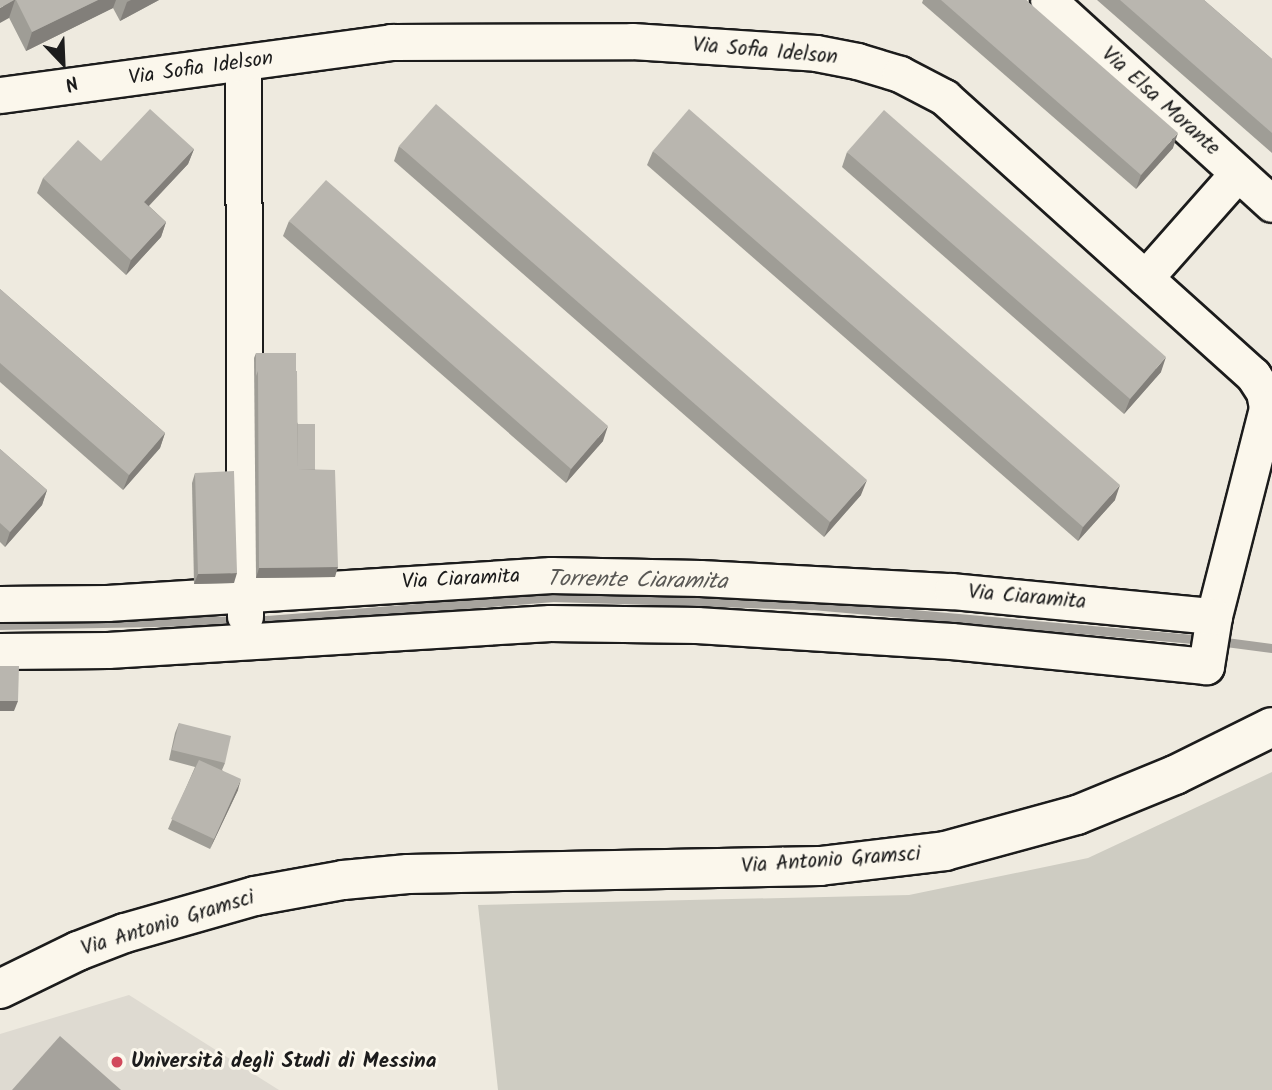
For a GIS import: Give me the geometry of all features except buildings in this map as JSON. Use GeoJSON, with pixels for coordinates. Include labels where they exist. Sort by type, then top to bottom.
{"type":"FeatureCollection","features":[{"type":"Feature","properties":{"kind":"main road","name":"Via Antonio Gramsci"},"geometry":{"type":"LineString","coordinates":[[0,989],[78,951],[125,933],[254,896],[343,880],[408,874],[820,866],[905,858],[976,844],[1077,815],[1235,748],[1272,727]]}},
{"type":"Feature","properties":{"kind":"street","name":"Via Elsa Morante"},"geometry":{"type":"LineString","coordinates":[[1048,0],[1272,204]]}},
{"type":"Feature","properties":{"kind":"street","name":"Via Sofia Idelson"},"geometry":{"type":"LineString","coordinates":[[0,95],[391,42],[486,39],[632,41],[816,53],[857,61],[900,74],[944,97],[1253,374],[1264,392],[1267,408],[1214,616],[1206,666],[951,641],[697,625],[550,623],[357,633]]}},
{"type":"Feature","properties":{"kind":"street"},"geometry":{"type":"LineString","coordinates":[[243,63],[243,593],[246,641]]}},
{"type":"Feature","properties":{"kind":"street"},"geometry":{"type":"LineString","coordinates":[[1145,278],[1238,173]]}},
{"type":"Feature","properties":{"kind":"street","name":"Via Ciaramita"},"geometry":{"type":"LineString","coordinates":[[0,604],[107,603],[551,575],[700,578],[952,591],[1214,616]]}},
{"type":"Feature","properties":{"kind":"street"},"geometry":{"type":"LineString","coordinates":[[0,651],[108,650],[357,633],[350,586]]}},
{"type":"Feature","properties":{"kind":"shaded area"},"geometry":{"type":"Polygon","coordinates":[[[1272,772],[1272,1090],[498,1090],[478,905],[909,895],[1088,858],[1272,772]]]}},
{"type":"Feature","properties":{"kind":"shaded area","name":"Università degli Studi di Messina"},"geometry":{"type":"Polygon","coordinates":[[[129,995],[279,1090],[0,1090],[0,1034],[129,995]]]}},
{"type":"Feature","properties":{"kind":"shaded area"},"geometry":{"type":"Polygon","coordinates":[[[60,1036],[121,1090],[12,1090],[60,1036]]]}},
{"type":"Feature","properties":{"kind":"waterway","name":"Torrente Ciaramita"},"geometry":{"type":"LineString","coordinates":[[0,625],[267,620],[553,597],[812,605],[1204,640]]}},
{"type":"Feature","properties":{"kind":"waterway","name":"Torrente Ciaramita"},"geometry":{"type":"LineString","coordinates":[[1218,641],[1272,648]]}},
{"type":"Feature","properties":{"kind":"place","name":"Università degli Studi di Messina"},"geometry":{"type":"Point","coordinates":[117,1062]}}]}
